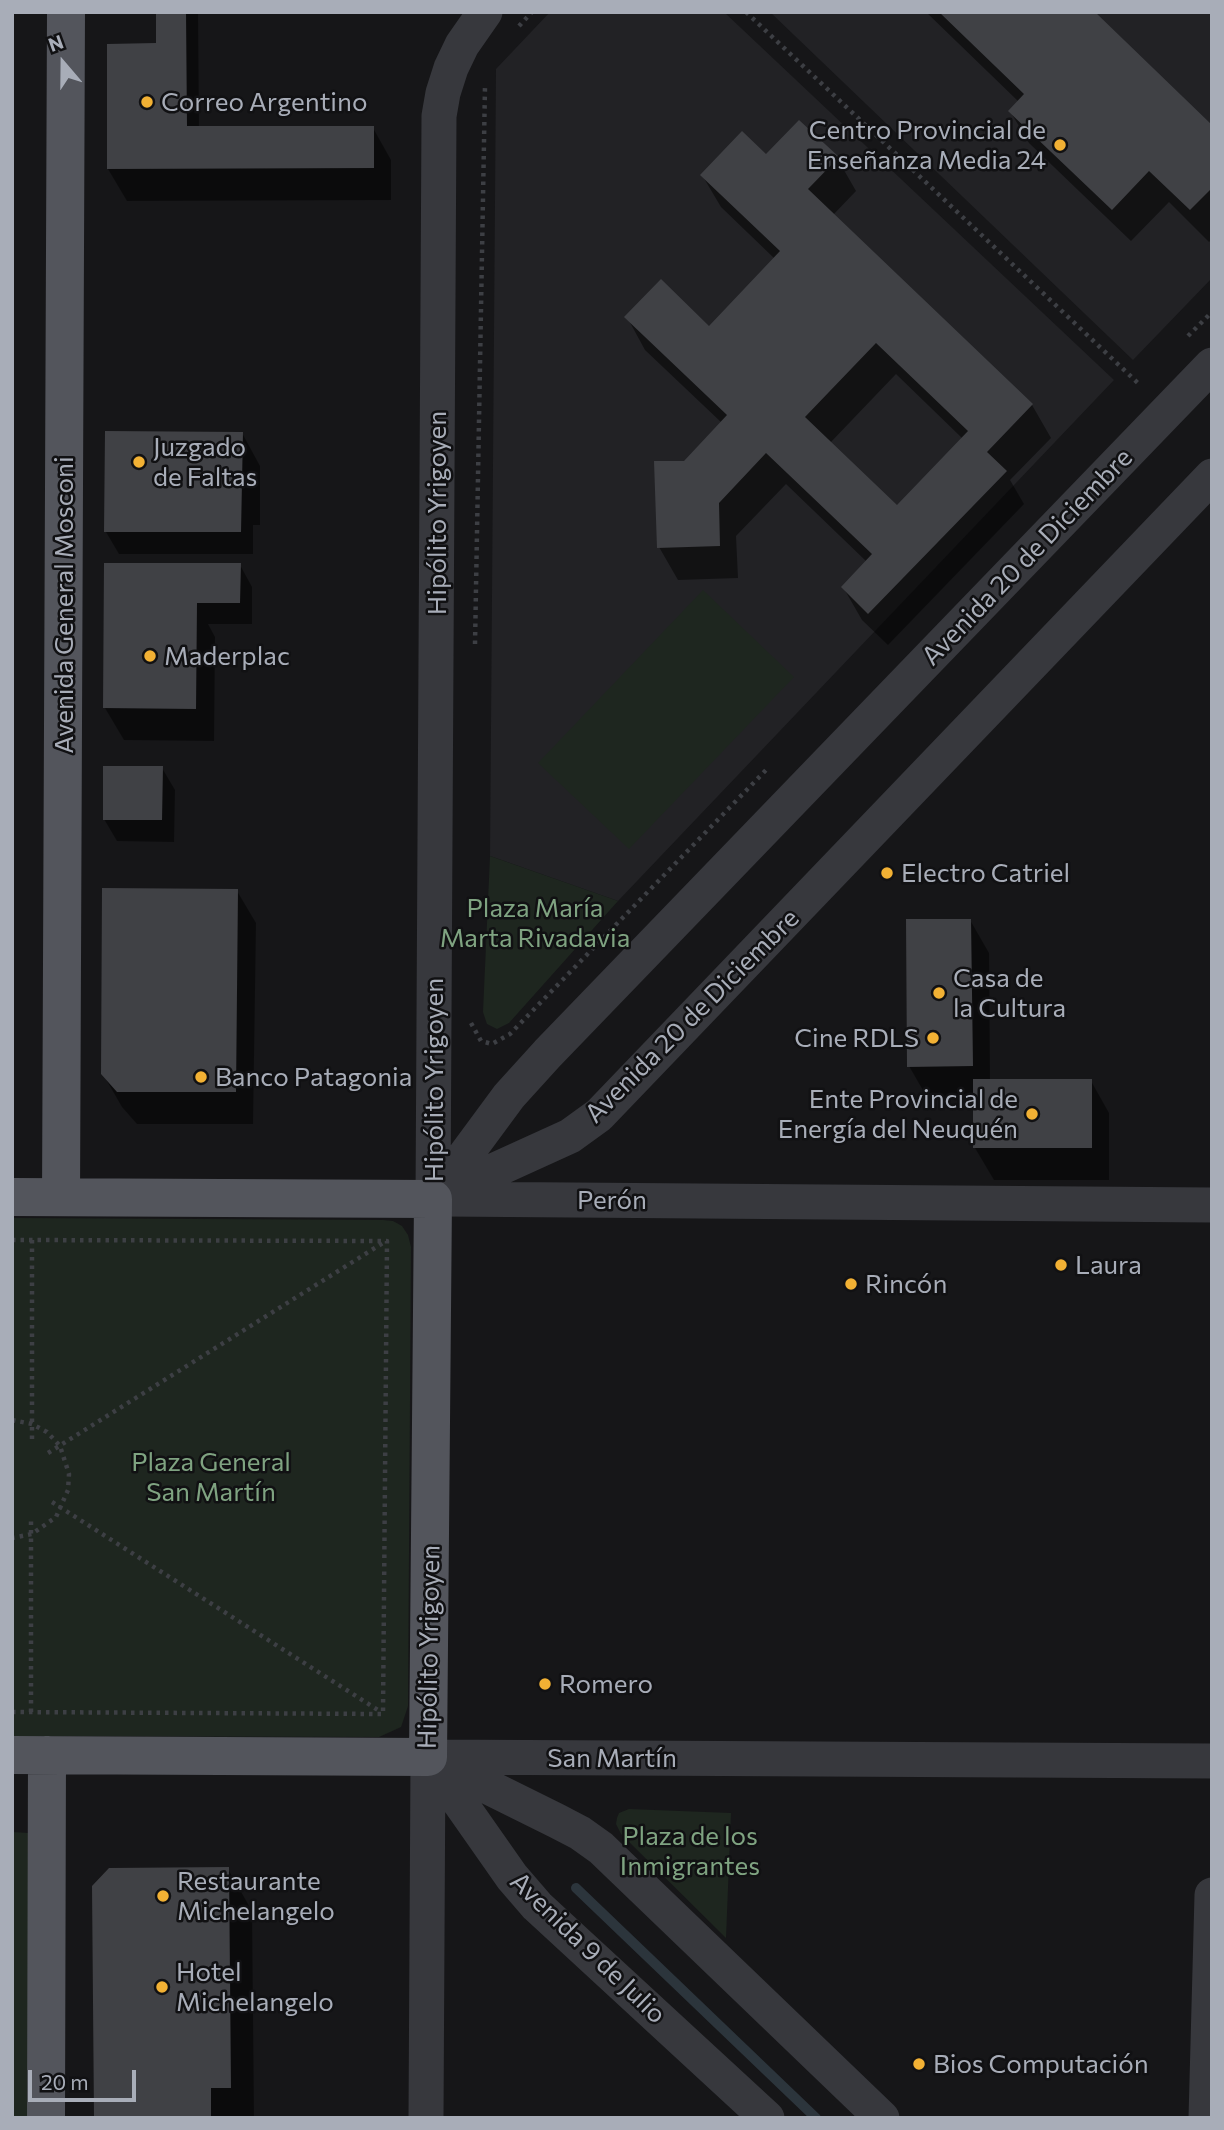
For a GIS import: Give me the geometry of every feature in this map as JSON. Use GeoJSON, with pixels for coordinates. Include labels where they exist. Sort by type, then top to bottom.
{"type":"FeatureCollection","features":[{"type":"Feature","properties":{"kind":"main road","name":"Avenida General Mosconi"},"geometry":{"type":"LineString","coordinates":[[61,1197],[66,12]]}},
{"type":"Feature","properties":{"kind":"main road","name":"Perón"},"geometry":{"type":"LineString","coordinates":[[12,1197],[433,1199]]}},
{"type":"Feature","properties":{"kind":"main road","name":"Hipólito Yrigoyen"},"geometry":{"type":"LineString","coordinates":[[428,1757],[433,1199]]}},
{"type":"Feature","properties":{"kind":"main road","name":"San Martín"},"geometry":{"type":"LineString","coordinates":[[30,1755],[428,1757]]}},
{"type":"Feature","properties":{"kind":"main road"},"geometry":{"type":"LineString","coordinates":[[30,1755],[46,2118]]}},
{"type":"Feature","properties":{"kind":"street","name":"Hipólito Yrigoyen"},"geometry":{"type":"LineString","coordinates":[[433,1199],[439,116],[451,68],[462,45],[485,12]]}},
{"type":"Feature","properties":{"kind":"street","name":"Avenida 20 de Diciembre"},"geometry":{"type":"LineString","coordinates":[[433,1199],[509,1096],[548,1052],[1212,365]]}},
{"type":"Feature","properties":{"kind":"street","name":"Avenida 20 de Diciembre"},"geometry":{"type":"LineString","coordinates":[[433,1199],[570,1136],[599,1115],[1212,476]]}},
{"type":"Feature","properties":{"kind":"street","name":"Perón"},"geometry":{"type":"LineString","coordinates":[[433,1199],[1212,1205]]}},
{"type":"Feature","properties":{"kind":"street","name":"Hipólito Yrigoyen"},"geometry":{"type":"LineString","coordinates":[[426,2118],[428,1757]]}},
{"type":"Feature","properties":{"kind":"street","name":"San Martín"},"geometry":{"type":"LineString","coordinates":[[428,1757],[1212,1761]]}},
{"type":"Feature","properties":{"kind":"street","name":"Avenida 9 de Julio"},"geometry":{"type":"LineString","coordinates":[[428,1757],[512,1877],[537,1906],[767,2118]]}},
{"type":"Feature","properties":{"kind":"street"},"geometry":{"type":"LineString","coordinates":[[428,1757],[580,1833],[601,1849],[882,2118]]}},
{"type":"Feature","properties":{"kind":"street"},"geometry":{"type":"LineString","coordinates":[[1206,2118],[1212,1895]]}},
{"type":"Feature","properties":{"kind":"path"},"geometry":{"type":"LineString","coordinates":[[517,29],[532,12]]}},
{"type":"Feature","properties":{"kind":"path"},"geometry":{"type":"LineString","coordinates":[[746,12],[1140,386],[1149,376]]}},
{"type":"Feature","properties":{"kind":"path"},"geometry":{"type":"LineString","coordinates":[[475,645],[486,76]]}},
{"type":"Feature","properties":{"kind":"path"},"geometry":{"type":"LineString","coordinates":[[1185,339],[1212,312]]}},
{"type":"Feature","properties":{"kind":"path"},"geometry":{"type":"LineString","coordinates":[[469,1016],[481,1041],[492,1044],[510,1034],[772,765]]}},
{"type":"Feature","properties":{"kind":"path"},"geometry":{"type":"LineString","coordinates":[[12,1240],[387,1241]]}},
{"type":"Feature","properties":{"kind":"path"},"geometry":{"type":"LineString","coordinates":[[32,1240],[32,1439]]}},
{"type":"Feature","properties":{"kind":"path"},"geometry":{"type":"LineString","coordinates":[[48,1453],[387,1241]]}},
{"type":"Feature","properties":{"kind":"path"},"geometry":{"type":"LineString","coordinates":[[383,1714],[387,1241]]}},
{"type":"Feature","properties":{"kind":"path"},"geometry":{"type":"LineString","coordinates":[[12,1420],[32,1424],[47,1432],[60,1446],[69,1474],[68,1490],[56,1517],[32,1535],[12,1538]]}},
{"type":"Feature","properties":{"kind":"path"},"geometry":{"type":"LineString","coordinates":[[52,1502],[383,1714]]}},
{"type":"Feature","properties":{"kind":"path"},"geometry":{"type":"LineString","coordinates":[[31,1712],[32,1521]]}},
{"type":"Feature","properties":{"kind":"path"},"geometry":{"type":"LineString","coordinates":[[12,1712],[383,1714]]}},
{"type":"Feature","properties":{"kind":"shaded area"},"geometry":{"type":"Polygon","coordinates":[[[550,12],[724,12],[1114,380],[618,901],[490,856],[496,69],[550,12]]]}},
{"type":"Feature","properties":{"kind":"shaded area","name":"Centro Provincial de Enseñanza Media 24"},"geometry":{"type":"Polygon","coordinates":[[[770,12],[1212,12],[1212,278],[1133,360],[770,12]]]}},
{"type":"Feature","properties":{"kind":"green space"},"geometry":{"type":"Polygon","coordinates":[[[703,590],[794,677],[629,849],[538,763],[703,590]]]}},
{"type":"Feature","properties":{"kind":"green space","name":"Plaza María Marta Rivadavia"},"geometry":{"type":"Polygon","coordinates":[[[490,856],[618,901],[509,1023],[497,1029],[487,1024],[483,1012],[490,856]]]}},
{"type":"Feature","properties":{"kind":"green space","name":"Plaza General San Martín"},"geometry":{"type":"Polygon","coordinates":[[[12,1218],[383,1220],[402,1226],[411,1247],[408,1706],[401,1727],[379,1737],[12,1736],[12,1218]]]}},
{"type":"Feature","properties":{"kind":"green space","name":"Plaza de los Inmigrantes"},"geometry":{"type":"Polygon","coordinates":[[[629,1809],[731,1813],[726,1938],[621,1834],[616,1824],[617,1818],[619,1813],[629,1809]]]}},
{"type":"Feature","properties":{"kind":"green space"},"geometry":{"type":"Polygon","coordinates":[[[12,1832],[29,1833],[31,2118],[12,2118],[12,1832]]]}},
{"type":"Feature","properties":{"kind":"building"},"geometry":{"type":"Polygon","coordinates":[[[156,12],[186,12],[187,126],[374,126],[374,168],[107,169],[107,44],[156,43],[156,12]]]}},
{"type":"Feature","properties":{"kind":"building"},"geometry":{"type":"Polygon","coordinates":[[[939,12],[1095,12],[1212,125],[1212,188],[1190,210],[1149,171],[1112,210],[1008,111],[1024,94],[939,12]]]}},
{"type":"Feature","properties":{"kind":"building"},"geometry":{"type":"Polygon","coordinates":[[[799,120],[839,157],[808,189],[1033,404],[987,452],[1007,471],[868,614],[841,587],[872,554],[766,453],[719,503],[720,546],[657,548],[654,461],[684,461],[727,415],[624,317],[661,279],[709,326],[780,251],[700,175],[742,131],[766,154],[799,120]],[[876,343],[805,417],[897,505],[968,431],[876,343]]]}},
{"type":"Feature","properties":{"kind":"building"},"geometry":{"type":"Polygon","coordinates":[[[105,431],[243,432],[241,532],[104,532],[105,431]]]}},
{"type":"Feature","properties":{"kind":"building","name":"Maderplac"},"geometry":{"type":"Polygon","coordinates":[[[104,563],[241,563],[240,603],[197,603],[196,709],[103,708],[104,563]]]}},
{"type":"Feature","properties":{"kind":"building"},"geometry":{"type":"Polygon","coordinates":[[[103,766],[163,766],[162,820],[103,820],[103,766]]]}},
{"type":"Feature","properties":{"kind":"building"},"geometry":{"type":"Polygon","coordinates":[[[102,888],[238,889],[236,1092],[117,1092],[101,1074],[102,888]]]}},
{"type":"Feature","properties":{"kind":"building","name":"Casa de la Cultura"},"geometry":{"type":"Polygon","coordinates":[[[906,919],[971,919],[973,1066],[907,1067],[906,919]]]}},
{"type":"Feature","properties":{"kind":"building","name":"Ente Provincial de Energía del Neuquén"},"geometry":{"type":"Polygon","coordinates":[[[973,1079],[1092,1079],[1092,1148],[973,1148],[973,1079]]]}},
{"type":"Feature","properties":{"kind":"building","name":"Hotel Michelangelo"},"geometry":{"type":"Polygon","coordinates":[[[229,1867],[231,2088],[211,2088],[211,2118],[94,2118],[92,1886],[109,1868],[229,1867]]]}},
{"type":"Feature","properties":{"kind":"waterway"},"geometry":{"type":"LineString","coordinates":[[576,1888],[816,2118]]}},
{"type":"Feature","properties":{"kind":"place","name":"Correo Argentino"},"geometry":{"type":"Point","coordinates":[147,102]}},
{"type":"Feature","properties":{"kind":"place","name":"Centro Provincial de Enseñanza Media 24"},"geometry":{"type":"Point","coordinates":[1060,145]}},
{"type":"Feature","properties":{"kind":"place","name":"Juzgado de Faltas"},"geometry":{"type":"Point","coordinates":[139,462]}},
{"type":"Feature","properties":{"kind":"place","name":"Maderplac"},"geometry":{"type":"Point","coordinates":[150,656]}},
{"type":"Feature","properties":{"kind":"place","name":"Electro Catriel"},"geometry":{"type":"Point","coordinates":[887,873]}},
{"type":"Feature","properties":{"kind":"place","name":"Casa de la Cultura"},"geometry":{"type":"Point","coordinates":[939,993]}},
{"type":"Feature","properties":{"kind":"place","name":"Cine RDLS"},"geometry":{"type":"Point","coordinates":[933,1038]}},
{"type":"Feature","properties":{"kind":"place","name":"Banco Patagonia"},"geometry":{"type":"Point","coordinates":[201,1077]}},
{"type":"Feature","properties":{"kind":"place","name":"Ente Provincial de Energía del Neuquén"},"geometry":{"type":"Point","coordinates":[1032,1114]}},
{"type":"Feature","properties":{"kind":"place","name":"Laura"},"geometry":{"type":"Point","coordinates":[1061,1265]}},
{"type":"Feature","properties":{"kind":"place","name":"Rincón"},"geometry":{"type":"Point","coordinates":[851,1284]}},
{"type":"Feature","properties":{"kind":"place","name":"Romero"},"geometry":{"type":"Point","coordinates":[545,1684]}},
{"type":"Feature","properties":{"kind":"place","name":"Restaurante Michelangelo"},"geometry":{"type":"Point","coordinates":[163,1896]}},
{"type":"Feature","properties":{"kind":"place","name":"Hotel Michelangelo"},"geometry":{"type":"Point","coordinates":[162,1987]}},
{"type":"Feature","properties":{"kind":"place","name":"Bios Computación"},"geometry":{"type":"Point","coordinates":[919,2064]}}]}
